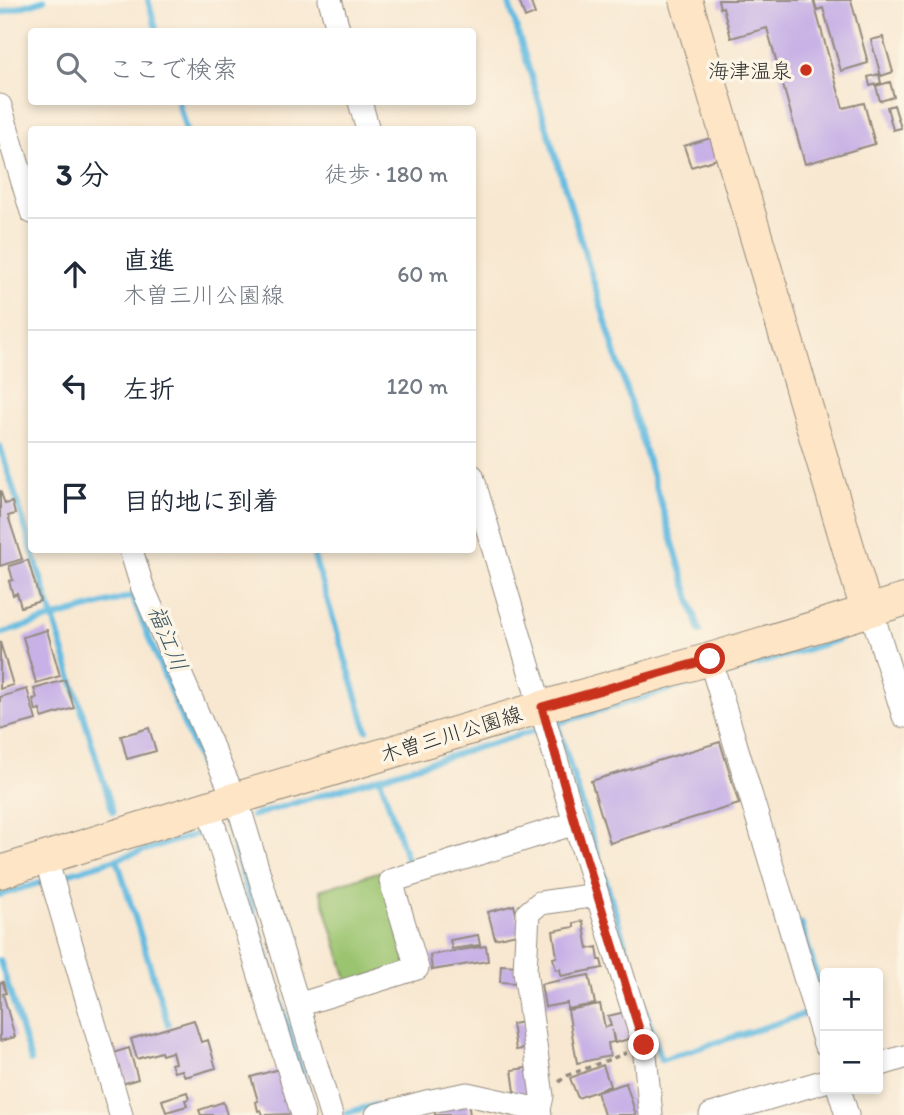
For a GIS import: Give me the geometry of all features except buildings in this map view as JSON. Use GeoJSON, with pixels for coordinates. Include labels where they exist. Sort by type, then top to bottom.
{"type":"FeatureCollection","features":[{"type":"Feature","properties":{"kind":"main road"},"geometry":{"type":"LineString","coordinates":[[686,0],[869,610]]}},
{"type":"Feature","properties":{"kind":"main road","name":"木曽三川公園線"},"geometry":{"type":"LineString","coordinates":[[0,873],[221,803],[904,600]]}},
{"type":"Feature","properties":{"kind":"street"},"geometry":{"type":"LineString","coordinates":[[330,0],[338,28]]}},
{"type":"Feature","properties":{"kind":"street"},"geometry":{"type":"LineString","coordinates":[[361,105],[368,126]]}},
{"type":"Feature","properties":{"kind":"street"},"geometry":{"type":"LineString","coordinates":[[0,106],[28,199]]}},
{"type":"Feature","properties":{"kind":"street"},"geometry":{"type":"LineString","coordinates":[[476,489],[644,1045],[651,1115]]}},
{"type":"Feature","properties":{"kind":"street"},"geometry":{"type":"LineString","coordinates":[[132,553],[221,803],[303,1115]]}},
{"type":"Feature","properties":{"kind":"street"},"geometry":{"type":"LineString","coordinates":[[869,610],[904,716]]}},
{"type":"Feature","properties":{"kind":"street"},"geometry":{"type":"LineString","coordinates":[[710,659],[821,1031]]}},
{"type":"Feature","properties":{"kind":"street"},"geometry":{"type":"LineString","coordinates":[[221,803],[241,814],[331,1115]]}},
{"type":"Feature","properties":{"kind":"street"},"geometry":{"type":"LineString","coordinates":[[298,1005],[417,968],[391,881],[575,823]]}},
{"type":"Feature","properties":{"kind":"street"},"geometry":{"type":"LineString","coordinates":[[46,859],[121,1115]]}},
{"type":"Feature","properties":{"kind":"street"},"geometry":{"type":"LineString","coordinates":[[377,1115],[467,1094],[540,1107],[525,971],[528,913],[540,903],[597,895]]}},
{"type":"Feature","properties":{"kind":"street"},"geometry":{"type":"LineString","coordinates":[[883,1063],[904,1057]]}},
{"type":"Feature","properties":{"kind":"street"},"geometry":{"type":"LineString","coordinates":[[711,1115],[820,1082]]}},
{"type":"Feature","properties":{"kind":"street"},"geometry":{"type":"LineString","coordinates":[[841,1094],[847,1115]]}},
{"type":"Feature","properties":{"kind":"path"},"geometry":{"type":"LineString","coordinates":[[540,1107],[566,1076],[644,1045]]}},
{"type":"Feature","properties":{"kind":"green space"},"geometry":{"type":"Polygon","coordinates":[[[381,871],[408,965],[348,983],[320,890],[381,871]]]}},
{"type":"Feature","properties":{"kind":"waterway"},"geometry":{"type":"LineString","coordinates":[[0,13],[44,0]]}},
{"type":"Feature","properties":{"kind":"waterway"},"geometry":{"type":"LineString","coordinates":[[148,0],[156,28]]}},
{"type":"Feature","properties":{"kind":"waterway"},"geometry":{"type":"LineString","coordinates":[[508,0],[700,632]]}},
{"type":"Feature","properties":{"kind":"waterway"},"geometry":{"type":"LineString","coordinates":[[179,105],[185,126]]}},
{"type":"Feature","properties":{"kind":"waterway"},"geometry":{"type":"LineString","coordinates":[[0,446],[28,537]]}},
{"type":"Feature","properties":{"kind":"waterway"},"geometry":{"type":"LineString","coordinates":[[33,553],[113,812]]}},
{"type":"Feature","properties":{"kind":"waterway"},"geometry":{"type":"LineString","coordinates":[[313,553],[367,730]]}},
{"type":"Feature","properties":{"kind":"waterway","name":"福江川"},"geometry":{"type":"LineString","coordinates":[[0,634],[132,596],[207,781]]}},
{"type":"Feature","properties":{"kind":"waterway"},"geometry":{"type":"LineString","coordinates":[[724,674],[838,640]]}},
{"type":"Feature","properties":{"kind":"waterway"},"geometry":{"type":"LineString","coordinates":[[556,724],[705,679]]}},
{"type":"Feature","properties":{"kind":"waterway"},"geometry":{"type":"LineString","coordinates":[[557,723],[661,1060],[809,1013]]}},
{"type":"Feature","properties":{"kind":"waterway"},"geometry":{"type":"LineString","coordinates":[[252,816],[539,729]]}},
{"type":"Feature","properties":{"kind":"waterway"},"geometry":{"type":"LineString","coordinates":[[380,778],[409,866],[405,868]]}},
{"type":"Feature","properties":{"kind":"waterway","name":"福江川"},"geometry":{"type":"LineString","coordinates":[[223,817],[307,1090]]}},
{"type":"Feature","properties":{"kind":"waterway"},"geometry":{"type":"LineString","coordinates":[[61,876],[207,831]]}},
{"type":"Feature","properties":{"kind":"waterway"},"geometry":{"type":"LineString","coordinates":[[117,859],[168,1024]]}},
{"type":"Feature","properties":{"kind":"waterway"},"geometry":{"type":"LineString","coordinates":[[0,895],[43,882]]}},
{"type":"Feature","properties":{"kind":"waterway"},"geometry":{"type":"LineString","coordinates":[[801,923],[820,987]]}},
{"type":"Feature","properties":{"kind":"waterway"},"geometry":{"type":"LineString","coordinates":[[0,960],[31,1061]]}},
{"type":"Feature","properties":{"kind":"waterway"},"geometry":{"type":"LineString","coordinates":[[346,1113],[376,1105]]}},
{"type":"Feature","properties":{"kind":"place","name":"海津温泉"},"geometry":{"type":"Point","coordinates":[806,70]}},
{"type":"Feature","properties":{"kind":"route"},"geometry":{"type":"LineString","coordinates":[[644,1045],[542,707],[710,659]]}}]}
